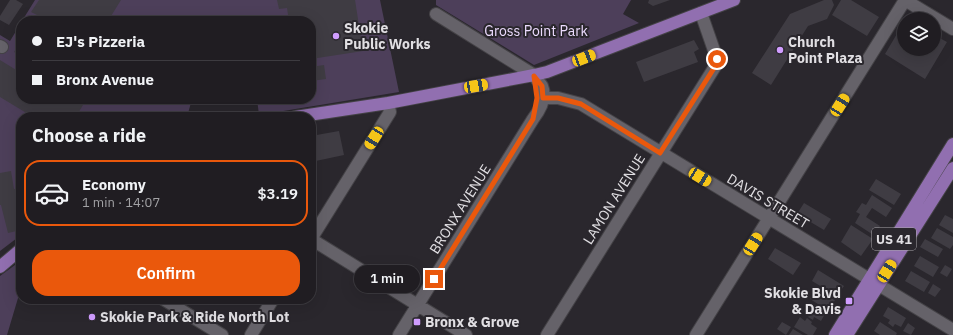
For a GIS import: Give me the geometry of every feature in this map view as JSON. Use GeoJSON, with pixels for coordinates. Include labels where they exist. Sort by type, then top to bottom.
{"type":"FeatureCollection","features":[{"type":"Feature","properties":{"kind":"main road"},"geometry":{"type":"LineString","coordinates":[[316,114],[534,76],[734,0]]}},
{"type":"Feature","properties":{"kind":"main road","name":"US 41"},"geometry":{"type":"LineString","coordinates":[[847,335],[874,282],[953,144]]}},
{"type":"Feature","properties":{"kind":"main road","name":"US 41"},"geometry":{"type":"LineString","coordinates":[[835,335],[874,282],[953,168]]}},
{"type":"Feature","properties":{"kind":"main road"},"geometry":{"type":"LineString","coordinates":[[0,267],[16,253]]}},
{"type":"Feature","properties":{"kind":"street"},"geometry":{"type":"LineString","coordinates":[[696,335],[905,0],[953,29]]}},
{"type":"Feature","properties":{"kind":"street","name":"LAMON AVENUE"},"geometry":{"type":"LineString","coordinates":[[547,335],[716,65],[717,59],[700,13]]}},
{"type":"Feature","properties":{"kind":"street"},"geometry":{"type":"LineString","coordinates":[[436,14],[534,76],[542,86],[543,98]]}},
{"type":"Feature","properties":{"kind":"street","name":"BRONX AVENUE"},"geometry":{"type":"LineString","coordinates":[[533,119],[537,98],[534,76]]}},
{"type":"Feature","properties":{"kind":"street","name":"DAVIS STREET"},"geometry":{"type":"LineString","coordinates":[[543,98],[558,98],[581,104],[953,330]]}},
{"type":"Feature","properties":{"kind":"street","name":"BRONX AVENUE"},"geometry":{"type":"LineString","coordinates":[[400,335],[540,110],[543,98]]}},
{"type":"Feature","properties":{"kind":"street"},"geometry":{"type":"LineString","coordinates":[[316,231],[390,112],[388,102]]}},
{"type":"Feature","properties":{"kind":"street"},"geometry":{"type":"LineString","coordinates":[[316,242],[466,335]]}},
{"type":"Feature","properties":{"kind":"street"},"geometry":{"type":"LineString","coordinates":[[171,304],[222,335]]}},
{"type":"Feature","properties":{"kind":"street"},"geometry":{"type":"LineString","coordinates":[[251,335],[271,304]]}},
{"type":"Feature","properties":{"kind":"green space"},"geometry":{"type":"Polygon","coordinates":[[[35,0],[380,0],[399,92],[277,112],[259,112],[258,104],[316,104],[316,16],[25,16],[35,0]]]}},
{"type":"Feature","properties":{"kind":"green space","name":"Gross Point Park"},"geometry":{"type":"Polygon","coordinates":[[[436,0],[631,0],[623,14],[639,23],[534,65],[436,5],[436,0]]]}},
{"type":"Feature","properties":{"kind":"green space"},"geometry":{"type":"Polygon","coordinates":[[[16,31],[16,104],[191,104],[188,112],[16,112],[16,239],[0,251],[0,35],[10,41],[16,31]]]}},
{"type":"Feature","properties":{"kind":"green space"},"geometry":{"type":"Polygon","coordinates":[[[16,264],[16,304],[7,335],[0,335],[0,276],[16,264]]]}},
{"type":"Feature","properties":{"kind":"building"},"geometry":{"type":"Polygon","coordinates":[[[10,0],[16,0],[23,4],[9,25],[0,20],[0,16],[10,0]]]}},
{"type":"Feature","properties":{"kind":"building"},"geometry":{"type":"Polygon","coordinates":[[[39,0],[121,0],[111,16],[36,16],[31,12],[39,0]]]}},
{"type":"Feature","properties":{"kind":"building","name":"Skokie Public Works"},"geometry":{"type":"Polygon","coordinates":[[[277,0],[355,0],[363,51],[316,58],[316,16],[288,16],[287,8],[279,9],[277,0]]]}},
{"type":"Feature","properties":{"kind":"building"},"geometry":{"type":"Polygon","coordinates":[[[649,0],[670,0],[653,6],[648,3],[649,0]]]}},
{"type":"Feature","properties":{"kind":"building","name":"Church Point Plaza"},"geometry":{"type":"Polygon","coordinates":[[[824,0],[832,0],[834,5],[827,19],[808,26],[771,85],[752,73],[790,14],[824,0]]]}},
{"type":"Feature","properties":{"kind":"building"},"geometry":{"type":"Polygon","coordinates":[[[841,0],[851,0],[879,17],[867,36],[832,15],[841,0]]]}},
{"type":"Feature","properties":{"kind":"building"},"geometry":{"type":"Polygon","coordinates":[[[897,34],[897,56],[939,56],[925,79],[885,54],[897,34]]]}},
{"type":"Feature","properties":{"kind":"building"},"geometry":{"type":"Polygon","coordinates":[[[941,39],[947,42],[941,52],[941,39]]]}},
{"type":"Feature","properties":{"kind":"building"},"geometry":{"type":"Polygon","coordinates":[[[694,40],[699,49],[694,52],[698,62],[644,82],[636,62],[694,40]]]}},
{"type":"Feature","properties":{"kind":"building"},"geometry":{"type":"Polygon","coordinates":[[[0,60],[16,70],[16,104],[84,104],[79,112],[25,112],[0,97],[0,60]]]}},
{"type":"Feature","properties":{"kind":"building"},"geometry":{"type":"Polygon","coordinates":[[[324,65],[326,79],[316,80],[316,66],[324,65]]]}},
{"type":"Feature","properties":{"kind":"building"},"geometry":{"type":"Polygon","coordinates":[[[339,131],[344,155],[316,161],[316,135],[339,131]]]}},
{"type":"Feature","properties":{"kind":"building"},"geometry":{"type":"Polygon","coordinates":[[[11,171],[14,189],[16,189],[16,231],[8,233],[0,205],[0,173],[11,171]]]}},
{"type":"Feature","properties":{"kind":"building"},"geometry":{"type":"Polygon","coordinates":[[[876,179],[901,194],[894,205],[869,190],[876,179]]]}},
{"type":"Feature","properties":{"kind":"building"},"geometry":{"type":"Polygon","coordinates":[[[872,195],[892,208],[886,217],[872,208],[866,217],[880,226],[875,236],[855,223],[860,214],[856,212],[862,203],[866,205],[872,195]]]}},
{"type":"Feature","properties":{"kind":"building"},"geometry":{"type":"Polygon","coordinates":[[[804,203],[831,219],[824,230],[797,214],[804,203]]]}},
{"type":"Feature","properties":{"kind":"building"},"geometry":{"type":"Polygon","coordinates":[[[945,215],[953,219],[953,233],[939,225],[945,215]]]}},
{"type":"Feature","properties":{"kind":"building"},"geometry":{"type":"Polygon","coordinates":[[[851,225],[873,239],[861,256],[841,242],[851,225]]]}},
{"type":"Feature","properties":{"kind":"building"},"geometry":{"type":"Polygon","coordinates":[[[937,228],[953,237],[953,245],[950,249],[931,238],[937,228]]]}},
{"type":"Feature","properties":{"kind":"building"},"geometry":{"type":"Polygon","coordinates":[[[925,239],[943,249],[938,257],[920,247],[925,239]]]}},
{"type":"Feature","properties":{"kind":"building"},"geometry":{"type":"Polygon","coordinates":[[[775,248],[801,263],[793,275],[768,259],[775,248]]]}},
{"type":"Feature","properties":{"kind":"building"},"geometry":{"type":"Polygon","coordinates":[[[920,256],[939,267],[933,277],[914,266],[920,256]]]}},
{"type":"Feature","properties":{"kind":"building"},"geometry":{"type":"Polygon","coordinates":[[[945,265],[952,269],[947,277],[940,273],[945,265]]]}},
{"type":"Feature","properties":{"kind":"building"},"geometry":{"type":"Polygon","coordinates":[[[818,270],[844,286],[837,296],[812,281],[818,270]]]}},
{"type":"Feature","properties":{"kind":"building"},"geometry":{"type":"Polygon","coordinates":[[[911,271],[930,282],[924,292],[905,281],[911,271]]]}},
{"type":"Feature","properties":{"kind":"building"},"geometry":{"type":"Polygon","coordinates":[[[933,284],[941,289],[935,297],[928,293],[933,284]]]}},
{"type":"Feature","properties":{"kind":"building"},"geometry":{"type":"Polygon","coordinates":[[[816,289],[835,300],[829,311],[810,299],[816,289]]]}},
{"type":"Feature","properties":{"kind":"building"},"geometry":{"type":"Polygon","coordinates":[[[810,302],[826,312],[821,321],[814,317],[813,320],[808,317],[810,315],[804,311],[810,302]]]}},
{"type":"Feature","properties":{"kind":"building"},"geometry":{"type":"Polygon","coordinates":[[[888,307],[906,318],[901,327],[895,324],[893,327],[888,323],[890,320],[883,316],[888,307]]]}},
{"type":"Feature","properties":{"kind":"building"},"geometry":{"type":"Polygon","coordinates":[[[800,317],[805,321],[807,318],[812,322],[811,324],[817,328],[813,335],[808,335],[794,327],[800,317]]]}},
{"type":"Feature","properties":{"kind":"building"},"geometry":{"type":"Polygon","coordinates":[[[782,322],[791,327],[786,335],[777,329],[782,322]]]}},
{"type":"Feature","properties":{"kind":"building"},"geometry":{"type":"Polygon","coordinates":[[[880,322],[897,333],[896,335],[880,335],[874,331],[880,322]]]}},
{"type":"Feature","properties":{"kind":"building"},"geometry":{"type":"Polygon","coordinates":[[[908,323],[915,328],[911,335],[903,331],[908,323]]]}},
{"type":"Feature","properties":{"kind":"building"},"geometry":{"type":"Polygon","coordinates":[[[793,329],[803,335],[789,335],[793,329]]]}},
{"type":"Feature","properties":{"kind":"place","name":"Skokie Public Works"},"geometry":{"type":"Point","coordinates":[336,36]}},
{"type":"Feature","properties":{"kind":"place","name":"Church Point Plaza"},"geometry":{"type":"Point","coordinates":[780,50]}},
{"type":"Feature","properties":{"kind":"place","name":"Skokie Blvd & Davis"},"geometry":{"type":"Point","coordinates":[849,301]}},
{"type":"Feature","properties":{"kind":"place","name":"Skokie Park & Ride North Lot"},"geometry":{"type":"Point","coordinates":[92,317]}},
{"type":"Feature","properties":{"kind":"place","name":"Bronx & Grove"},"geometry":{"type":"Point","coordinates":[417,322]}},
{"type":"Feature","properties":{"kind":"route"},"geometry":{"type":"LineString","coordinates":[[434,279],[517,148],[533,119],[537,98],[534,76],[542,86],[543,98],[558,98],[581,104],[660,153],[716,65],[717,59]]}}]}
